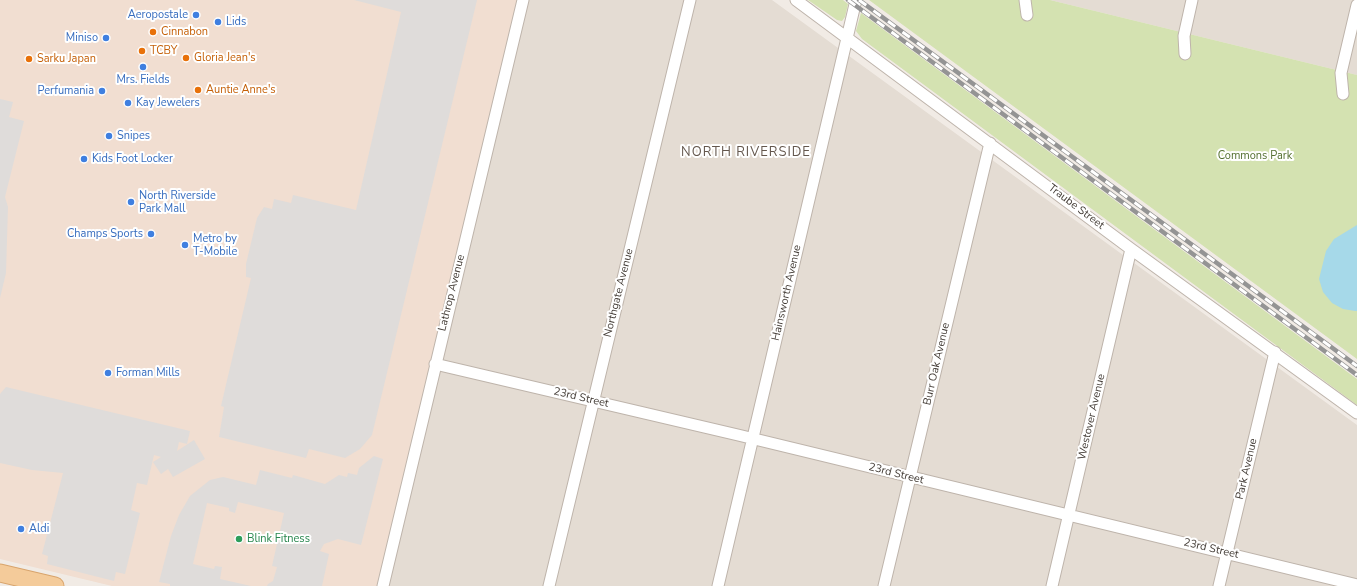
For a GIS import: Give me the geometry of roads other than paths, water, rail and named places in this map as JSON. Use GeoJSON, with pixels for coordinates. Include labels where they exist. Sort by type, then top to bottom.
{"type":"FeatureCollection","features":[{"type":"Feature","properties":{"kind":"main road"},"geometry":{"type":"LineString","coordinates":[[0,573],[55,586]]}},
{"type":"Feature","properties":{"kind":"street","name":"Lathrop Avenue"},"geometry":{"type":"LineString","coordinates":[[383,586],[523,0]]}},
{"type":"Feature","properties":{"kind":"street","name":"Northgate Avenue"},"geometry":{"type":"LineString","coordinates":[[549,586],[690,0]]}},
{"type":"Feature","properties":{"kind":"street","name":"Traube Street"},"geometry":{"type":"LineString","coordinates":[[796,0],[1131,249],[1357,413]]}},
{"type":"Feature","properties":{"kind":"street","name":"Hainsworth Avenue"},"geometry":{"type":"LineString","coordinates":[[718,586],[856,0]]}},
{"type":"Feature","properties":{"kind":"street"},"geometry":{"type":"LineString","coordinates":[[1025,0],[1027,15]]}},
{"type":"Feature","properties":{"kind":"street"},"geometry":{"type":"LineString","coordinates":[[1185,54],[1184,36],[1192,0]]}},
{"type":"Feature","properties":{"kind":"street"},"geometry":{"type":"LineString","coordinates":[[1343,94],[1341,74],[1357,6]]}},
{"type":"Feature","properties":{"kind":"street","name":"Burr Oak Avenue"},"geometry":{"type":"LineString","coordinates":[[884,586],[990,143]]}},
{"type":"Feature","properties":{"kind":"street","name":"Westover Avenue"},"geometry":{"type":"LineString","coordinates":[[1052,586],[1131,249]]}},
{"type":"Feature","properties":{"kind":"street","name":"Park Avenue"},"geometry":{"type":"LineString","coordinates":[[1219,586],[1274,352]]}},
{"type":"Feature","properties":{"kind":"street","name":"23rd Street"},"geometry":{"type":"LineString","coordinates":[[435,364],[752,438],[1357,585]]}},
{"type":"Feature","properties":{"kind":"water"},"geometry":{"type":"Polygon","coordinates":[[[1357,225],[1357,311],[1355,311],[1343,309],[1332,303],[1323,292],[1319,279],[1326,251],[1334,239],[1357,225]]]}},
{"type":"Feature","properties":{"kind":"railway"},"geometry":{"type":"LineString","coordinates":[[848,0],[1357,375]]}},
{"type":"Feature","properties":{"kind":"railway"},"geometry":{"type":"LineString","coordinates":[[859,0],[1357,366]]}},
{"type":"Feature","properties":{"kind":"place","name":"Aeropostale"},"geometry":{"type":"Point","coordinates":[196,15]}},
{"type":"Feature","properties":{"kind":"place","name":"Lids"},"geometry":{"type":"Point","coordinates":[218,22]}},
{"type":"Feature","properties":{"kind":"place","name":"Cinnabon"},"geometry":{"type":"Point","coordinates":[153,32]}},
{"type":"Feature","properties":{"kind":"place","name":"Miniso"},"geometry":{"type":"Point","coordinates":[106,38]}},
{"type":"Feature","properties":{"kind":"place","name":"TCBY"},"geometry":{"type":"Point","coordinates":[142,51]}},
{"type":"Feature","properties":{"kind":"place","name":"Gloria Jean's"},"geometry":{"type":"Point","coordinates":[186,58]}},
{"type":"Feature","properties":{"kind":"place","name":"Sarku Japan"},"geometry":{"type":"Point","coordinates":[29,59]}},
{"type":"Feature","properties":{"kind":"place","name":"Mrs. Fields"},"geometry":{"type":"Point","coordinates":[143,67]}},
{"type":"Feature","properties":{"kind":"place","name":"Auntie Anne's"},"geometry":{"type":"Point","coordinates":[198,90]}},
{"type":"Feature","properties":{"kind":"place","name":"Perfumania"},"geometry":{"type":"Point","coordinates":[102,91]}},
{"type":"Feature","properties":{"kind":"place","name":"Kay Jewelers"},"geometry":{"type":"Point","coordinates":[128,103]}},
{"type":"Feature","properties":{"kind":"place","name":"Snipes"},"geometry":{"type":"Point","coordinates":[109,136]}},
{"type":"Feature","properties":{"kind":"place","name":"Kids Foot Locker"},"geometry":{"type":"Point","coordinates":[84,159]}},
{"type":"Feature","properties":{"kind":"place","name":"North Riverside Park Mall"},"geometry":{"type":"Point","coordinates":[131,202]}},
{"type":"Feature","properties":{"kind":"place","name":"Champs Sports"},"geometry":{"type":"Point","coordinates":[151,234]}},
{"type":"Feature","properties":{"kind":"place","name":"Metro by T-Mobile"},"geometry":{"type":"Point","coordinates":[185,245]}},
{"type":"Feature","properties":{"kind":"place","name":"Forman Mills"},"geometry":{"type":"Point","coordinates":[108,373]}},
{"type":"Feature","properties":{"kind":"place","name":"Aldi"},"geometry":{"type":"Point","coordinates":[21,529]}},
{"type":"Feature","properties":{"kind":"place","name":"Blink Fitness"},"geometry":{"type":"Point","coordinates":[239,539]}},
{"type":"Feature","properties":{"kind":"district","name":"NORTH RIVERSIDE"},"geometry":{"type":"Point","coordinates":[746,153]}},
{"type":"Feature","properties":{"kind":"park label","name":"Commons Park"},"geometry":{"type":"Point","coordinates":[1255,156]}}]}
